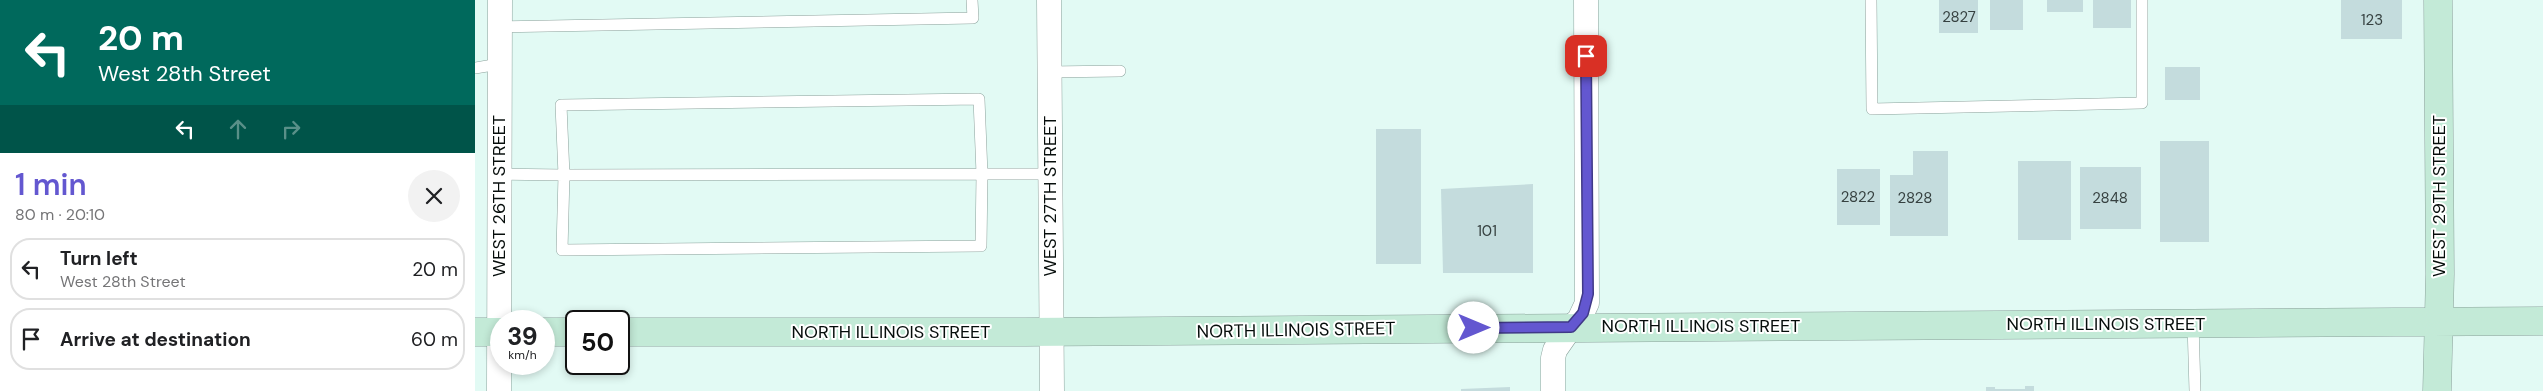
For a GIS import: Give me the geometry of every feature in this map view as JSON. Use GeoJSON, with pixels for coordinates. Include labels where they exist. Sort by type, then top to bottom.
{"type":"FeatureCollection","features":[{"type":"Feature","properties":{"kind":"main road","name":"WEST 29TH STREET"},"geometry":{"type":"LineString","coordinates":[[2437,391],[2439,322],[2438,0]]}},
{"type":"Feature","properties":{"kind":"main road","name":"NORTH ILLINOIS STREET"},"geometry":{"type":"LineString","coordinates":[[630,332],[1050,332],[2543,321]]}},
{"type":"Feature","properties":{"kind":"street","name":"WEST 26TH STREET"},"geometry":{"type":"LineString","coordinates":[[493,310],[499,174],[500,0]]}},
{"type":"Feature","properties":{"kind":"street","name":"WEST 27TH STREET"},"geometry":{"type":"LineString","coordinates":[[1049,0],[1050,332],[1052,391]]}},
{"type":"Feature","properties":{"kind":"street"},"geometry":{"type":"LineString","coordinates":[[1553,391],[1553,358],[1571,327],[1583,313],[1588,294],[1586,0]]}},
{"type":"Feature","properties":{"kind":"street","name":"WEST 26TH STREET"},"geometry":{"type":"LineString","coordinates":[[497,375],[499,391]]}},
{"type":"Feature","properties":{"kind":"lane"},"geometry":{"type":"LineString","coordinates":[[500,28],[973,18],[972,0]]}},
{"type":"Feature","properties":{"kind":"lane"},"geometry":{"type":"LineString","coordinates":[[1871,0],[1872,109],[2142,102],[2142,0]]}},
{"type":"Feature","properties":{"kind":"lane"},"geometry":{"type":"LineString","coordinates":[[475,68],[499,64]]}},
{"type":"Feature","properties":{"kind":"lane"},"geometry":{"type":"LineString","coordinates":[[1049,72],[1120,71]]}},
{"type":"Feature","properties":{"kind":"lane"},"geometry":{"type":"LineString","coordinates":[[979,99],[982,174],[981,246],[562,250],[564,175],[561,105],[979,99]]}},
{"type":"Feature","properties":{"kind":"lane"},"geometry":{"type":"LineString","coordinates":[[499,174],[1050,174]]}},
{"type":"Feature","properties":{"kind":"lane"},"geometry":{"type":"LineString","coordinates":[[2193,323],[2195,391]]}},
{"type":"Feature","properties":{"kind":"building"},"geometry":{"type":"Polygon","coordinates":[[[1939,0],[1978,0],[1978,33],[1939,33],[1939,0]]]}},
{"type":"Feature","properties":{"kind":"building"},"geometry":{"type":"Polygon","coordinates":[[[1990,0],[2023,0],[2023,30],[1990,30],[1990,0]]]}},
{"type":"Feature","properties":{"kind":"building"},"geometry":{"type":"Polygon","coordinates":[[[2047,0],[2083,0],[2083,12],[2047,12],[2047,0]]]}},
{"type":"Feature","properties":{"kind":"building"},"geometry":{"type":"Polygon","coordinates":[[[2093,0],[2131,0],[2131,28],[2093,28],[2093,0]]]}},
{"type":"Feature","properties":{"kind":"building"},"geometry":{"type":"Polygon","coordinates":[[[2341,0],[2402,0],[2402,39],[2341,39],[2341,0]]]}},
{"type":"Feature","properties":{"kind":"building"},"geometry":{"type":"Polygon","coordinates":[[[2165,67],[2200,67],[2200,100],[2165,100],[2165,67]]]}},
{"type":"Feature","properties":{"kind":"building"},"geometry":{"type":"Polygon","coordinates":[[[1376,129],[1421,129],[1421,264],[1376,264],[1376,129]]]}},
{"type":"Feature","properties":{"kind":"building"},"geometry":{"type":"Polygon","coordinates":[[[2160,141],[2209,141],[2209,242],[2160,242],[2160,141]]]}},
{"type":"Feature","properties":{"kind":"building"},"geometry":{"type":"Polygon","coordinates":[[[1913,151],[1948,151],[1948,236],[1890,236],[1890,175],[1913,175],[1913,151]]]}},
{"type":"Feature","properties":{"kind":"building"},"geometry":{"type":"Polygon","coordinates":[[[2018,161],[2071,161],[2071,240],[2018,240],[2018,161]]]}},
{"type":"Feature","properties":{"kind":"building"},"geometry":{"type":"Polygon","coordinates":[[[2080,167],[2141,167],[2141,229],[2080,229],[2080,167]]]}},
{"type":"Feature","properties":{"kind":"building"},"geometry":{"type":"Polygon","coordinates":[[[1837,169],[1880,169],[1880,225],[1837,225],[1837,169]]]}},
{"type":"Feature","properties":{"kind":"building"},"geometry":{"type":"Polygon","coordinates":[[[1533,184],[1533,273],[1443,273],[1441,189],[1533,184]]]}},
{"type":"Feature","properties":{"kind":"building"},"geometry":{"type":"Polygon","coordinates":[[[2025,386],[2034,386],[2034,391],[1986,391],[1986,387],[1995,387],[1995,389],[2025,389],[2025,386]]]}},
{"type":"Feature","properties":{"kind":"building"},"geometry":{"type":"Polygon","coordinates":[[[1510,387],[1510,391],[1461,391],[1461,389],[1510,387]]]}},
{"type":"Feature","properties":{"kind":"route"},"geometry":{"type":"LineString","coordinates":[[1474,328],[1571,327],[1579,320],[1583,313],[1588,294],[1586,56]]}}]}
